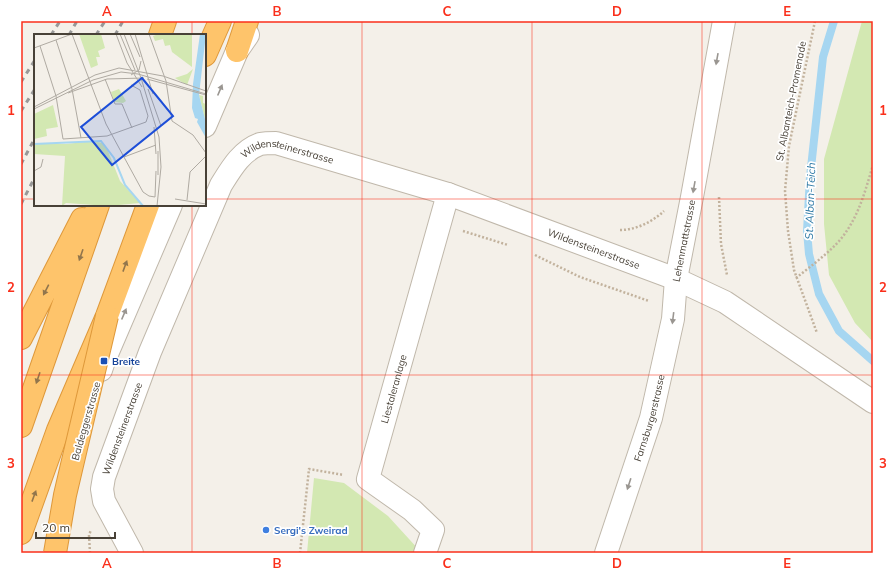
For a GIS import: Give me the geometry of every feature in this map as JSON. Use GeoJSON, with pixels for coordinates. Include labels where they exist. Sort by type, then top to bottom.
{"type":"FeatureCollection","features":[{"type":"Feature","properties":{"kind":"highway"},"geometry":{"type":"LineString","coordinates":[[160,34],[165,21]]}},
{"type":"Feature","properties":{"kind":"highway"},"geometry":{"type":"LineString","coordinates":[[206,53],[220,21]]}},
{"type":"Feature","properties":{"kind":"highway"},"geometry":{"type":"LineString","coordinates":[[237,51],[247,21]]}},
{"type":"Feature","properties":{"kind":"highway"},"geometry":{"type":"LineString","coordinates":[[21,338],[87,206]]}},
{"type":"Feature","properties":{"kind":"highway"},"geometry":{"type":"LineString","coordinates":[[21,426],[98,206]]}},
{"type":"Feature","properties":{"kind":"highway"},"geometry":{"type":"LineString","coordinates":[[21,533],[58,430],[106,316],[148,206]]}},
{"type":"Feature","properties":{"kind":"highway"},"geometry":{"type":"LineString","coordinates":[[56,553],[65,495],[106,316]]}},
{"type":"Feature","properties":{"kind":"street"},"geometry":{"type":"LineString","coordinates":[[206,124],[237,51],[257,21]]}},
{"type":"Feature","properties":{"kind":"street","name":"Lehenmattstrasse"},"geometry":{"type":"LineString","coordinates":[[724,21],[676,279],[725,302],[873,402]]}},
{"type":"Feature","properties":{"kind":"street","name":"Wildensteinerstrasse"},"geometry":{"type":"LineString","coordinates":[[132,553],[104,501],[102,489],[104,477],[150,352],[221,185],[235,162],[246,152],[261,144],[276,143],[448,194],[676,279]]}},
{"type":"Feature","properties":{"kind":"street","name":"Liestaleranlage"},"geometry":{"type":"LineString","coordinates":[[368,478],[448,194]]}},
{"type":"Feature","properties":{"kind":"street","name":"Baldeggerstrasse"},"geometry":{"type":"LineString","coordinates":[[56,553],[63,507],[91,400],[104,361],[171,206]]}},
{"type":"Feature","properties":{"kind":"street","name":"Farnsburgerstrasse"},"geometry":{"type":"LineString","coordinates":[[606,553],[651,418],[673,320],[676,279]]}},
{"type":"Feature","properties":{"kind":"street"},"geometry":{"type":"LineString","coordinates":[[368,478],[412,510],[433,530],[425,553]]}},
{"type":"Feature","properties":{"kind":"path","name":"St. Albanteich-Promenade"},"geometry":{"type":"LineString","coordinates":[[815,21],[789,146],[785,191],[788,231],[794,270],[824,350],[825,370]]}},
{"type":"Feature","properties":{"kind":"path"},"geometry":{"type":"LineString","coordinates":[[796,278],[828,251],[846,232],[864,195],[873,165]]}},
{"type":"Feature","properties":{"kind":"path"},"geometry":{"type":"LineString","coordinates":[[719,196],[721,244],[728,278]]}},
{"type":"Feature","properties":{"kind":"path"},"geometry":{"type":"LineString","coordinates":[[615,230],[634,229],[661,214],[666,209]]}},
{"type":"Feature","properties":{"kind":"path"},"geometry":{"type":"LineString","coordinates":[[440,224],[512,246]]}},
{"type":"Feature","properties":{"kind":"path"},"geometry":{"type":"LineString","coordinates":[[534,254],[580,277],[655,303],[658,314],[673,320]]}},
{"type":"Feature","properties":{"kind":"path"},"geometry":{"type":"LineString","coordinates":[[300,553],[309,469],[368,478]]}},
{"type":"Feature","properties":{"kind":"path"},"geometry":{"type":"LineString","coordinates":[[89,535],[90,553]]}},
{"type":"Feature","properties":{"kind":"green space"},"geometry":{"type":"Polygon","coordinates":[[[862,21],[873,21],[873,342],[855,323],[829,275],[824,224],[824,159],[862,21]]]}},
{"type":"Feature","properties":{"kind":"green space"},"geometry":{"type":"Polygon","coordinates":[[[314,478],[344,483],[388,516],[420,551],[419,553],[307,553],[314,478]]]}},
{"type":"Feature","properties":{"kind":"waterway","name":"St. Alban-Teich"},"geometry":{"type":"LineString","coordinates":[[834,21],[823,57],[810,177],[807,231],[809,254],[819,294],[839,331],[873,361]]}},
{"type":"Feature","properties":{"kind":"railway"},"geometry":{"type":"LineString","coordinates":[[52,34],[60,21]]}},
{"type":"Feature","properties":{"kind":"railway"},"geometry":{"type":"LineString","coordinates":[[70,34],[77,21]]}},
{"type":"Feature","properties":{"kind":"railway"},"geometry":{"type":"LineString","coordinates":[[97,34],[105,21]]}},
{"type":"Feature","properties":{"kind":"railway"},"geometry":{"type":"LineString","coordinates":[[116,34],[123,21]]}},
{"type":"Feature","properties":{"kind":"railway"},"geometry":{"type":"LineString","coordinates":[[21,82],[34,62]]}},
{"type":"Feature","properties":{"kind":"railway"},"geometry":{"type":"LineString","coordinates":[[21,111],[34,91]]}},
{"type":"Feature","properties":{"kind":"railway"},"geometry":{"type":"LineString","coordinates":[[21,164],[34,140]]}},
{"type":"Feature","properties":{"kind":"railway"},"geometry":{"type":"LineString","coordinates":[[21,204],[34,179]]}},
{"type":"Feature","properties":{"kind":"place","name":"Breite"},"geometry":{"type":"Point","coordinates":[104,361]}},
{"type":"Feature","properties":{"kind":"place","name":"Sergi's Zweirad"},"geometry":{"type":"Point","coordinates":[266,530]}}]}
